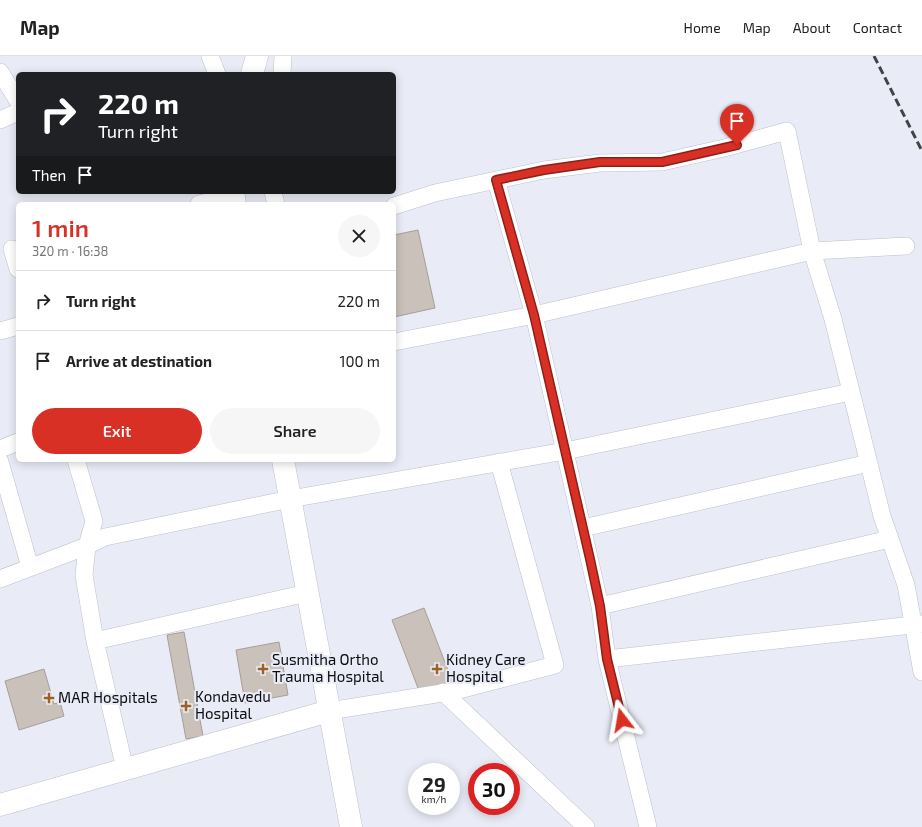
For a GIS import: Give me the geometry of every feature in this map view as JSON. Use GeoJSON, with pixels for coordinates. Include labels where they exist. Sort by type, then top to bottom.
{"type":"FeatureCollection","features":[{"type":"Feature","properties":{"kind":"main road"},"geometry":{"type":"LineString","coordinates":[[253,72],[257,56]]}},
{"type":"Feature","properties":{"kind":"main road"},"geometry":{"type":"LineString","coordinates":[[283,462],[351,827]]}},
{"type":"Feature","properties":{"kind":"main road"},"geometry":{"type":"LineString","coordinates":[[0,805],[329,711]]}},
{"type":"Feature","properties":{"kind":"street"},"geometry":{"type":"LineString","coordinates":[[210,56],[216,72]]}},
{"type":"Feature","properties":{"kind":"street"},"geometry":{"type":"LineString","coordinates":[[282,72],[283,56]]}},
{"type":"Feature","properties":{"kind":"street"},"geometry":{"type":"LineString","coordinates":[[0,72],[16,98]]}},
{"type":"Feature","properties":{"kind":"street"},"geometry":{"type":"LineString","coordinates":[[0,120],[16,113]]}},
{"type":"Feature","properties":{"kind":"street"},"geometry":{"type":"LineString","coordinates":[[396,205],[435,193],[544,170],[600,162],[662,162],[724,148],[787,131],[812,251],[833,319],[882,516],[906,585],[917,624],[922,672]]}},
{"type":"Feature","properties":{"kind":"street"},"geometry":{"type":"LineString","coordinates":[[496,180],[534,315],[600,606],[607,659],[648,827]]}},
{"type":"Feature","properties":{"kind":"street"},"geometry":{"type":"LineString","coordinates":[[209,202],[234,197]]}},
{"type":"Feature","properties":{"kind":"street"},"geometry":{"type":"LineString","coordinates":[[396,342],[534,315],[812,251],[906,246]]}},
{"type":"Feature","properties":{"kind":"street"},"geometry":{"type":"LineString","coordinates":[[10,249],[16,264]]}},
{"type":"Feature","properties":{"kind":"street"},"geometry":{"type":"LineString","coordinates":[[0,331],[16,327]]}},
{"type":"Feature","properties":{"kind":"street"},"geometry":{"type":"LineString","coordinates":[[0,579],[87,546],[105,537],[290,499],[565,451],[851,392]]}},
{"type":"Feature","properties":{"kind":"street"},"geometry":{"type":"LineString","coordinates":[[0,449],[16,443]]}},
{"type":"Feature","properties":{"kind":"street"},"geometry":{"type":"LineString","coordinates":[[0,462],[30,567]]}},
{"type":"Feature","properties":{"kind":"street"},"geometry":{"type":"LineString","coordinates":[[77,462],[94,521],[87,546],[84,575],[95,641],[125,769]]}},
{"type":"Feature","properties":{"kind":"street"},"geometry":{"type":"LineString","coordinates":[[329,711],[455,691],[556,665],[499,462]]}},
{"type":"Feature","properties":{"kind":"street"},"geometry":{"type":"LineString","coordinates":[[583,528],[869,463]]}},
{"type":"Feature","properties":{"kind":"street"},"geometry":{"type":"LineString","coordinates":[[600,606],[890,539]]}},
{"type":"Feature","properties":{"kind":"street"},"geometry":{"type":"LineString","coordinates":[[95,641],[307,593]]}},
{"type":"Feature","properties":{"kind":"street"},"geometry":{"type":"LineString","coordinates":[[607,659],[917,624]]}},
{"type":"Feature","properties":{"kind":"street"},"geometry":{"type":"LineString","coordinates":[[443,692],[586,827]]}},
{"type":"Feature","properties":{"kind":"building"},"geometry":{"type":"Polygon","coordinates":[[[418,230],[435,308],[396,317],[396,235],[418,230]]]}},
{"type":"Feature","properties":{"kind":"building"},"geometry":{"type":"Polygon","coordinates":[[[424,608],[453,683],[421,696],[392,620],[424,608]]]}},
{"type":"Feature","properties":{"kind":"building"},"geometry":{"type":"Polygon","coordinates":[[[184,632],[203,736],[186,739],[167,635],[184,632]]]}},
{"type":"Feature","properties":{"kind":"building"},"geometry":{"type":"Polygon","coordinates":[[[279,642],[288,695],[245,703],[236,650],[279,642]]]}},
{"type":"Feature","properties":{"kind":"building"},"geometry":{"type":"Polygon","coordinates":[[[44,669],[54,704],[60,702],[64,716],[19,730],[5,681],[44,669]]]}},
{"type":"Feature","properties":{"kind":"railway"},"geometry":{"type":"LineString","coordinates":[[874,56],[922,151]]}},
{"type":"Feature","properties":{"kind":"place","name":"Susmitha Ortho Trauma Hospital"},"geometry":{"type":"Point","coordinates":[263,669]}},
{"type":"Feature","properties":{"kind":"place","name":"Kidney Care Hospital"},"geometry":{"type":"Point","coordinates":[437,669]}},
{"type":"Feature","properties":{"kind":"place","name":"MAR Hospitals"},"geometry":{"type":"Point","coordinates":[49,698]}},
{"type":"Feature","properties":{"kind":"place","name":"Kondavedu Hospital"},"geometry":{"type":"Point","coordinates":[186,706]}},
{"type":"Feature","properties":{"kind":"route"},"geometry":{"type":"LineString","coordinates":[[622,720],[607,659],[600,606],[590,559],[534,315],[496,180],[544,170],[600,162],[662,162],[737,145]]}}]}
